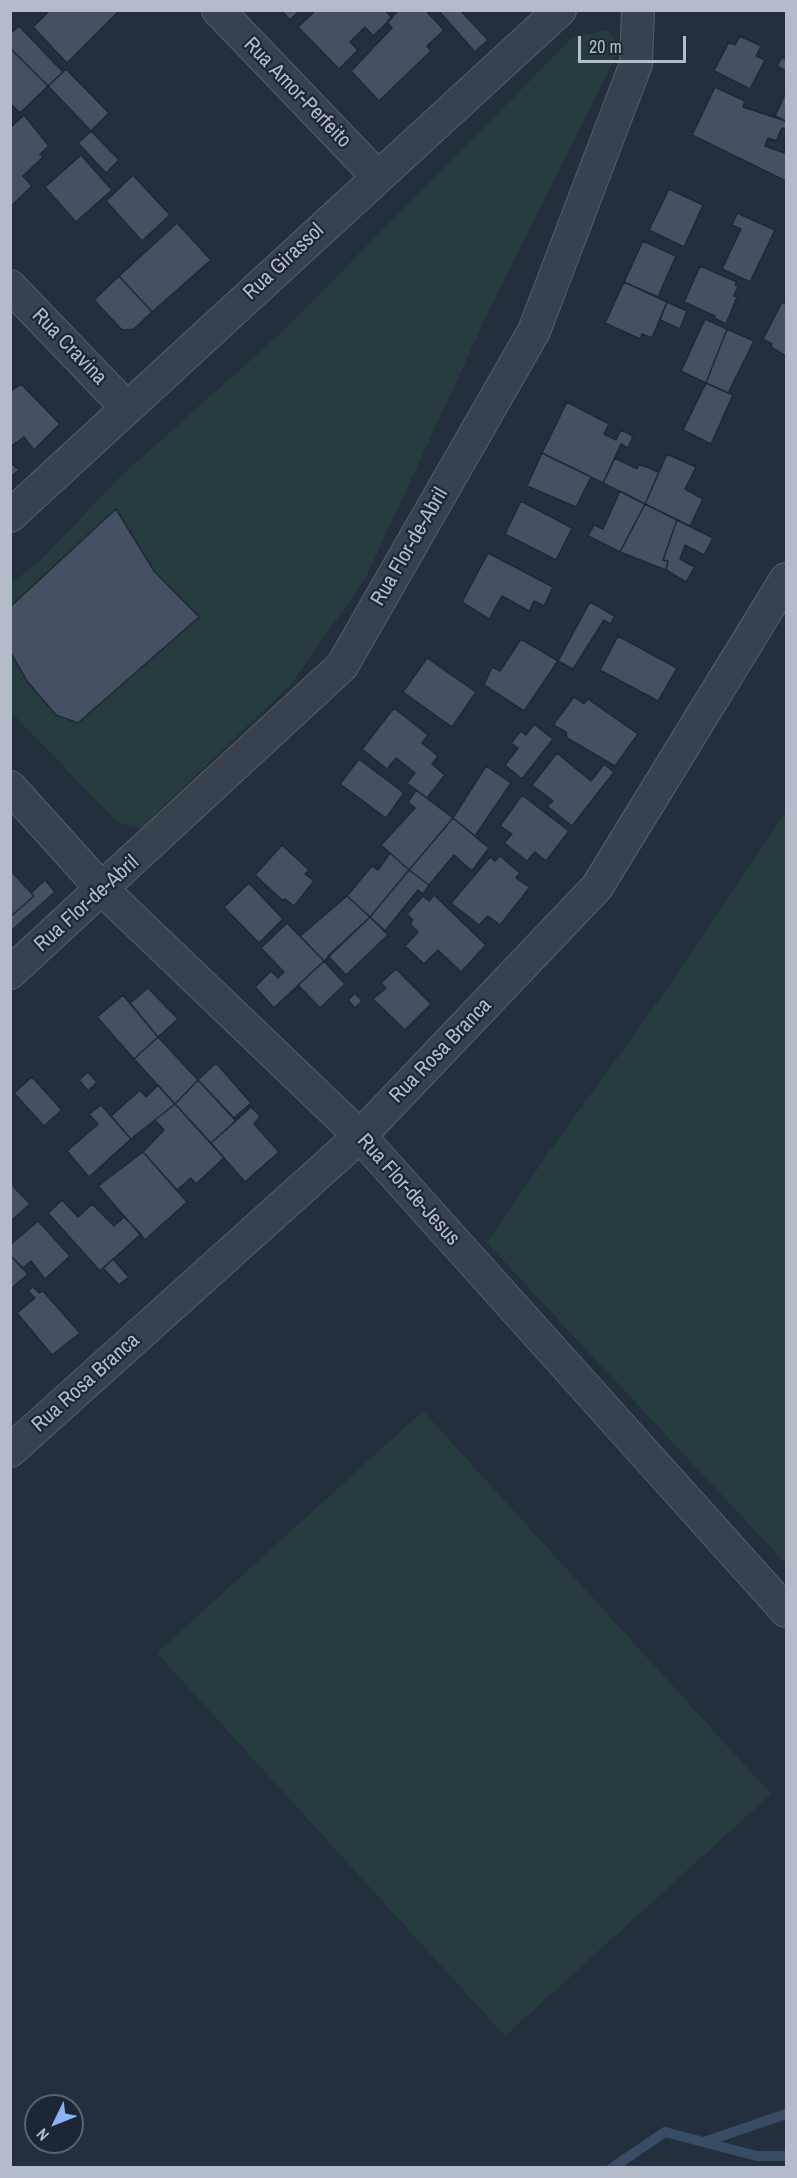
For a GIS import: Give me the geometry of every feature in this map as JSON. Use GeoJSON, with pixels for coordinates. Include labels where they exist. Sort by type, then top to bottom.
{"type":"FeatureCollection","features":[{"type":"Feature","properties":{"kind":"street","name":"Rua Amor-Perfeito"},"geometry":{"type":"LineString","coordinates":[[218,10],[377,176]]}},
{"type":"Feature","properties":{"kind":"street","name":"Rua Girassol"},"geometry":{"type":"LineString","coordinates":[[10,516],[560,10]]}},
{"type":"Feature","properties":{"kind":"street","name":"Rua Flor-de-Abril"},"geometry":{"type":"LineString","coordinates":[[10,973],[103,890],[342,666],[534,331],[636,64],[638,10]]}},
{"type":"Feature","properties":{"kind":"street","name":"Rua Cravina"},"geometry":{"type":"LineString","coordinates":[[10,286],[127,408]]}},
{"type":"Feature","properties":{"kind":"street","name":"Rua Rosa Branca"},"geometry":{"type":"LineString","coordinates":[[10,1451],[360,1136],[597,887],[786,579]]}},
{"type":"Feature","properties":{"kind":"street","name":"Rua Flor-de-Jesus"},"geometry":{"type":"LineString","coordinates":[[10,787],[103,890],[360,1136],[786,1611]]}},
{"type":"Feature","properties":{"kind":"green space"},"geometry":{"type":"Polygon","coordinates":[[[609,30],[619,50],[489,311],[366,577],[292,683],[140,829],[117,822],[11,712],[11,584],[43,558],[121,476],[282,332],[573,37],[609,30]]]}},
{"type":"Feature","properties":{"kind":"green space"},"geometry":{"type":"Polygon","coordinates":[[[786,812],[786,1564],[487,1243],[547,1155],[674,979],[786,812]]]}},
{"type":"Feature","properties":{"kind":"green space"},"geometry":{"type":"Polygon","coordinates":[[[423,1411],[771,1794],[505,2036],[157,1653],[423,1411]]]}},
{"type":"Feature","properties":{"kind":"building"},"geometry":{"type":"Polygon","coordinates":[[[50,10],[120,10],[67,63],[33,27],[50,10]]]}},
{"type":"Feature","properties":{"kind":"building"},"geometry":{"type":"Polygon","coordinates":[[[281,10],[300,10],[290,20],[281,10]]]}},
{"type":"Feature","properties":{"kind":"building"},"geometry":{"type":"Polygon","coordinates":[[[316,10],[385,10],[392,18],[373,36],[365,27],[350,42],[358,50],[339,69],[298,27],[316,10]]]}},
{"type":"Feature","properties":{"kind":"building"},"geometry":{"type":"Polygon","coordinates":[[[399,10],[425,10],[444,30],[427,46],[431,51],[379,101],[351,71],[392,28],[387,22],[399,10]]]}},
{"type":"Feature","properties":{"kind":"building"},"geometry":{"type":"Polygon","coordinates":[[[438,10],[460,10],[488,40],[475,52],[438,10]]]}},
{"type":"Feature","properties":{"kind":"building"},"geometry":{"type":"Polygon","coordinates":[[[19,26],[63,72],[48,86],[10,48],[10,34],[19,26]]]}},
{"type":"Feature","properties":{"kind":"building"},"geometry":{"type":"Polygon","coordinates":[[[740,36],[761,46],[756,56],[765,60],[750,89],[714,71],[729,42],[735,45],[740,36]]]}},
{"type":"Feature","properties":{"kind":"building"},"geometry":{"type":"Polygon","coordinates":[[[10,48],[48,86],[20,113],[10,103],[10,48]]]}},
{"type":"Feature","properties":{"kind":"building"},"geometry":{"type":"Polygon","coordinates":[[[782,57],[786,59],[786,71],[777,66],[782,57]]]}},
{"type":"Feature","properties":{"kind":"building"},"geometry":{"type":"Polygon","coordinates":[[[66,69],[109,113],[91,131],[48,86],[66,69]]]}},
{"type":"Feature","properties":{"kind":"building"},"geometry":{"type":"Polygon","coordinates":[[[715,87],[745,101],[743,107],[786,121],[786,181],[692,135],[715,87]]]}},
{"type":"Feature","properties":{"kind":"building"},"geometry":{"type":"Polygon","coordinates":[[[786,92],[786,121],[775,116],[786,92]]]}},
{"type":"Feature","properties":{"kind":"building"},"geometry":{"type":"Polygon","coordinates":[[[24,115],[49,146],[40,154],[43,157],[23,176],[32,186],[10,207],[10,128],[24,115]]]}},
{"type":"Feature","properties":{"kind":"building"},"geometry":{"type":"Polygon","coordinates":[[[782,128],[786,130],[784,153],[765,146],[768,138],[776,141],[782,128]]]}},
{"type":"Feature","properties":{"kind":"building"},"geometry":{"type":"Polygon","coordinates":[[[91,131],[119,160],[106,173],[78,143],[91,131]]]}},
{"type":"Feature","properties":{"kind":"building"},"geometry":{"type":"Polygon","coordinates":[[[81,155],[112,190],[76,222],[45,187],[81,155]]]}},
{"type":"Feature","properties":{"kind":"building"},"geometry":{"type":"Polygon","coordinates":[[[133,175],[170,215],[142,241],[106,201],[133,175]]]}},
{"type":"Feature","properties":{"kind":"building"},"geometry":{"type":"Polygon","coordinates":[[[669,189],[703,205],[684,247],[649,230],[669,189]]]}},
{"type":"Feature","properties":{"kind":"building"},"geometry":{"type":"Polygon","coordinates":[[[737,213],[775,230],[750,282],[722,269],[741,229],[732,225],[737,213]]]}},
{"type":"Feature","properties":{"kind":"building"},"geometry":{"type":"Polygon","coordinates":[[[177,223],[211,260],[152,312],[119,276],[177,223]]]}},
{"type":"Feature","properties":{"kind":"building"},"geometry":{"type":"Polygon","coordinates":[[[643,241],[676,256],[658,297],[624,282],[643,241]]]}},
{"type":"Feature","properties":{"kind":"building"},"geometry":{"type":"Polygon","coordinates":[[[700,266],[737,282],[735,285],[738,286],[734,296],[737,297],[726,324],[714,318],[715,316],[684,302],[700,266]]]}},
{"type":"Feature","properties":{"kind":"building"},"geometry":{"type":"Polygon","coordinates":[[[119,276],[152,312],[134,329],[122,330],[94,300],[119,276]]]}},
{"type":"Feature","properties":{"kind":"building"},"geometry":{"type":"Polygon","coordinates":[[[624,282],[667,302],[652,338],[642,334],[640,339],[605,323],[624,282]]]}},
{"type":"Feature","properties":{"kind":"building"},"geometry":{"type":"Polygon","coordinates":[[[667,302],[687,311],[680,329],[660,320],[667,302]]]}},
{"type":"Feature","properties":{"kind":"building"},"geometry":{"type":"Polygon","coordinates":[[[782,302],[786,304],[786,356],[763,339],[782,302]]]}},
{"type":"Feature","properties":{"kind":"building"},"geometry":{"type":"Polygon","coordinates":[[[705,319],[727,329],[706,383],[681,371],[705,319]]]}},
{"type":"Feature","properties":{"kind":"building"},"geometry":{"type":"Polygon","coordinates":[[[727,329],[754,341],[728,393],[706,383],[727,329]]]}},
{"type":"Feature","properties":{"kind":"building"},"geometry":{"type":"Polygon","coordinates":[[[706,383],[733,395],[711,444],[683,430],[706,383]]]}},
{"type":"Feature","properties":{"kind":"building"},"geometry":{"type":"Polygon","coordinates":[[[21,384],[60,424],[34,450],[24,437],[10,447],[10,391],[21,384]]]}},
{"type":"Feature","properties":{"kind":"building"},"geometry":{"type":"Polygon","coordinates":[[[567,402],[609,424],[604,434],[616,440],[621,430],[633,436],[628,448],[621,444],[603,483],[542,453],[567,402]]]}},
{"type":"Feature","properties":{"kind":"building"},"geometry":{"type":"Polygon","coordinates":[[[542,453],[591,477],[576,507],[527,486],[542,453]]]}},
{"type":"Feature","properties":{"kind":"building"},"geometry":{"type":"Polygon","coordinates":[[[667,454],[696,467],[685,489],[703,499],[690,526],[645,504],[667,454]]]}},
{"type":"Feature","properties":{"kind":"building"},"geometry":{"type":"Polygon","coordinates":[[[615,458],[637,469],[639,464],[659,472],[645,504],[603,483],[615,458]]]}},
{"type":"Feature","properties":{"kind":"building"},"geometry":{"type":"Polygon","coordinates":[[[10,462],[19,470],[10,478],[10,462]]]}},
{"type":"Feature","properties":{"kind":"building"},"geometry":{"type":"Polygon","coordinates":[[[620,491],[645,504],[620,552],[588,536],[594,525],[603,529],[620,491]]]}},
{"type":"Feature","properties":{"kind":"building"},"geometry":{"type":"Polygon","coordinates":[[[521,501],[572,528],[556,560],[505,534],[521,501]]]}},
{"type":"Feature","properties":{"kind":"building"},"geometry":{"type":"Polygon","coordinates":[[[645,504],[677,520],[663,560],[668,561],[666,570],[620,552],[645,504]]]}},
{"type":"Feature","properties":{"kind":"building"},"geometry":{"type":"Polygon","coordinates":[[[116,509],[154,571],[199,617],[78,723],[56,715],[27,681],[10,651],[10,607],[116,509]]]}},
{"type":"Feature","properties":{"kind":"building"},"geometry":{"type":"Polygon","coordinates":[[[677,520],[713,538],[704,555],[685,545],[680,559],[695,567],[686,582],[666,570],[668,561],[663,560],[677,520]]]}},
{"type":"Feature","properties":{"kind":"building"},"geometry":{"type":"Polygon","coordinates":[[[488,553],[553,587],[544,606],[534,601],[529,611],[502,596],[489,619],[462,602],[488,553]]]}},
{"type":"Feature","properties":{"kind":"building"},"geometry":{"type":"Polygon","coordinates":[[[590,602],[615,616],[610,624],[604,620],[573,669],[558,661],[590,602]]]}},
{"type":"Feature","properties":{"kind":"building"},"geometry":{"type":"Polygon","coordinates":[[[618,636],[677,668],[658,701],[600,670],[618,636]]]}},
{"type":"Feature","properties":{"kind":"building"},"geometry":{"type":"Polygon","coordinates":[[[521,639],[558,661],[524,711],[484,685],[492,667],[500,671],[521,639]]]}},
{"type":"Feature","properties":{"kind":"building"},"geometry":{"type":"Polygon","coordinates":[[[427,658],[476,692],[452,727],[403,692],[427,658]]]}},
{"type":"Feature","properties":{"kind":"building"},"geometry":{"type":"Polygon","coordinates":[[[574,697],[584,704],[588,699],[638,734],[615,766],[567,738],[566,732],[553,725],[574,697]]]}},
{"type":"Feature","properties":{"kind":"building"},"geometry":{"type":"Polygon","coordinates":[[[394,708],[428,735],[422,743],[438,756],[432,764],[445,775],[427,798],[407,783],[415,773],[396,758],[387,769],[362,749],[394,708]]]}},
{"type":"Feature","properties":{"kind":"building"},"geometry":{"type":"Polygon","coordinates":[[[534,724],[553,739],[522,779],[505,765],[518,748],[511,743],[521,731],[526,735],[534,724]]]}},
{"type":"Feature","properties":{"kind":"building"},"geometry":{"type":"Polygon","coordinates":[[[557,753],[591,781],[604,764],[614,772],[572,826],[547,806],[553,801],[532,785],[557,753]]]}},
{"type":"Feature","properties":{"kind":"building"},"geometry":{"type":"Polygon","coordinates":[[[359,759],[404,793],[386,818],[340,784],[359,759]]]}},
{"type":"Feature","properties":{"kind":"building"},"geometry":{"type":"Polygon","coordinates":[[[486,766],[511,783],[475,836],[453,818],[486,766]]]}},
{"type":"Feature","properties":{"kind":"building"},"geometry":{"type":"Polygon","coordinates":[[[416,790],[453,818],[409,870],[381,845],[415,808],[408,802],[416,790]]]}},
{"type":"Feature","properties":{"kind":"building"},"geometry":{"type":"Polygon","coordinates":[[[522,795],[569,831],[546,861],[535,852],[527,861],[504,843],[512,834],[500,826],[522,795]]]}},
{"type":"Feature","properties":{"kind":"building"},"geometry":{"type":"Polygon","coordinates":[[[453,818],[489,848],[472,871],[454,855],[429,885],[409,870],[453,818]]]}},
{"type":"Feature","properties":{"kind":"building"},"geometry":{"type":"Polygon","coordinates":[[[282,845],[309,870],[305,874],[314,881],[294,906],[285,899],[282,900],[255,875],[282,845]]]}},
{"type":"Feature","properties":{"kind":"building"},"geometry":{"type":"Polygon","coordinates":[[[390,853],[409,870],[370,917],[347,896],[372,866],[378,870],[390,853]]]}},
{"type":"Feature","properties":{"kind":"building"},"geometry":{"type":"Polygon","coordinates":[[[500,856],[520,873],[516,878],[530,887],[500,925],[488,916],[479,925],[451,903],[490,857],[495,861],[500,856]]]}},
{"type":"Feature","properties":{"kind":"building"},"geometry":{"type":"Polygon","coordinates":[[[10,870],[34,896],[10,917],[10,870]]]}},
{"type":"Feature","properties":{"kind":"building"},"geometry":{"type":"Polygon","coordinates":[[[409,870],[429,885],[423,894],[418,890],[385,931],[370,917],[409,870]]]}},
{"type":"Feature","properties":{"kind":"building"},"geometry":{"type":"Polygon","coordinates":[[[45,880],[55,892],[11,931],[10,917],[34,896],[31,893],[45,880]]]}},
{"type":"Feature","properties":{"kind":"building"},"geometry":{"type":"Polygon","coordinates":[[[249,883],[283,919],[259,943],[224,907],[249,883]]]}},
{"type":"Feature","properties":{"kind":"building"},"geometry":{"type":"Polygon","coordinates":[[[434,895],[486,945],[461,972],[438,950],[424,964],[405,946],[418,932],[410,924],[413,920],[407,914],[423,896],[429,901],[434,895]]]}},
{"type":"Feature","properties":{"kind":"building"},"geometry":{"type":"Polygon","coordinates":[[[347,896],[370,917],[324,961],[300,936],[347,896]]]}},
{"type":"Feature","properties":{"kind":"building"},"geometry":{"type":"Polygon","coordinates":[[[370,917],[388,935],[346,975],[328,956],[370,917]]]}},
{"type":"Feature","properties":{"kind":"building"},"geometry":{"type":"Polygon","coordinates":[[[287,923],[324,961],[274,1008],[255,987],[271,971],[278,978],[284,972],[261,948],[287,923]]]}},
{"type":"Feature","properties":{"kind":"building"},"geometry":{"type":"Polygon","coordinates":[[[324,961],[345,984],[320,1008],[298,985],[324,961]]]}},
{"type":"Feature","properties":{"kind":"building"},"geometry":{"type":"Polygon","coordinates":[[[396,969],[431,1004],[405,1030],[373,999],[386,988],[381,983],[396,969]]]}},
{"type":"Feature","properties":{"kind":"building"},"geometry":{"type":"Polygon","coordinates":[[[148,988],[178,1019],[158,1037],[130,1003],[148,988]]]}},
{"type":"Feature","properties":{"kind":"building"},"geometry":{"type":"Polygon","coordinates":[[[355,993],[362,1001],[355,1008],[348,1000],[355,993]]]}},
{"type":"Feature","properties":{"kind":"building"},"geometry":{"type":"Polygon","coordinates":[[[123,995],[158,1037],[134,1059],[97,1017],[123,995]]]}},
{"type":"Feature","properties":{"kind":"building"},"geometry":{"type":"Polygon","coordinates":[[[158,1037],[198,1080],[175,1104],[134,1059],[158,1037]]]}},
{"type":"Feature","properties":{"kind":"building"},"geometry":{"type":"Polygon","coordinates":[[[216,1063],[251,1103],[234,1118],[198,1080],[216,1063]]]}},
{"type":"Feature","properties":{"kind":"building"},"geometry":{"type":"Polygon","coordinates":[[[88,1072],[97,1082],[88,1091],[79,1080],[88,1072]]]}},
{"type":"Feature","properties":{"kind":"building"},"geometry":{"type":"Polygon","coordinates":[[[32,1077],[62,1110],[44,1126],[14,1093],[32,1077]]]}},
{"type":"Feature","properties":{"kind":"building"},"geometry":{"type":"Polygon","coordinates":[[[198,1080],[236,1121],[211,1143],[175,1104],[198,1080]]]}},
{"type":"Feature","properties":{"kind":"building"},"geometry":{"type":"Polygon","coordinates":[[[158,1085],[175,1104],[131,1139],[111,1116],[140,1090],[146,1097],[158,1085]]]}},
{"type":"Feature","properties":{"kind":"building"},"geometry":{"type":"Polygon","coordinates":[[[175,1104],[224,1158],[196,1184],[191,1178],[177,1190],[143,1152],[164,1130],[155,1120],[175,1104]]]}},
{"type":"Feature","properties":{"kind":"building"},"geometry":{"type":"Polygon","coordinates":[[[101,1105],[131,1139],[89,1177],[67,1151],[98,1124],[89,1114],[101,1105]]]}},
{"type":"Feature","properties":{"kind":"building"},"geometry":{"type":"Polygon","coordinates":[[[251,1107],[260,1116],[254,1124],[279,1152],[245,1182],[211,1143],[251,1107]]]}},
{"type":"Feature","properties":{"kind":"building"},"geometry":{"type":"Polygon","coordinates":[[[143,1152],[187,1202],[145,1240],[98,1186],[143,1152]]]}},
{"type":"Feature","properties":{"kind":"building"},"geometry":{"type":"Polygon","coordinates":[[[10,1183],[30,1204],[10,1222],[10,1183]]]}},
{"type":"Feature","properties":{"kind":"building"},"geometry":{"type":"Polygon","coordinates":[[[62,1200],[78,1217],[92,1204],[114,1226],[124,1217],[141,1234],[100,1271],[48,1213],[62,1200]]]}},
{"type":"Feature","properties":{"kind":"building"},"geometry":{"type":"Polygon","coordinates":[[[38,1221],[70,1256],[45,1279],[31,1261],[23,1268],[10,1255],[10,1245],[38,1221]]]}},
{"type":"Feature","properties":{"kind":"building"},"geometry":{"type":"Polygon","coordinates":[[[10,1255],[28,1274],[12,1288],[10,1287],[10,1255]]]}},
{"type":"Feature","properties":{"kind":"building"},"geometry":{"type":"Polygon","coordinates":[[[113,1259],[129,1277],[119,1285],[103,1268],[113,1259]]]}},
{"type":"Feature","properties":{"kind":"building"},"geometry":{"type":"Polygon","coordinates":[[[33,1287],[39,1293],[43,1291],[80,1333],[52,1355],[17,1313],[35,1298],[28,1291],[33,1287]]]}},
{"type":"Feature","properties":{"kind":"waterway"},"geometry":{"type":"LineString","coordinates":[[704,2142],[786,2114]]}},
{"type":"Feature","properties":{"kind":"waterway"},"geometry":{"type":"LineString","coordinates":[[612,2168],[665,2132],[757,2156],[786,2156]]}}]}
